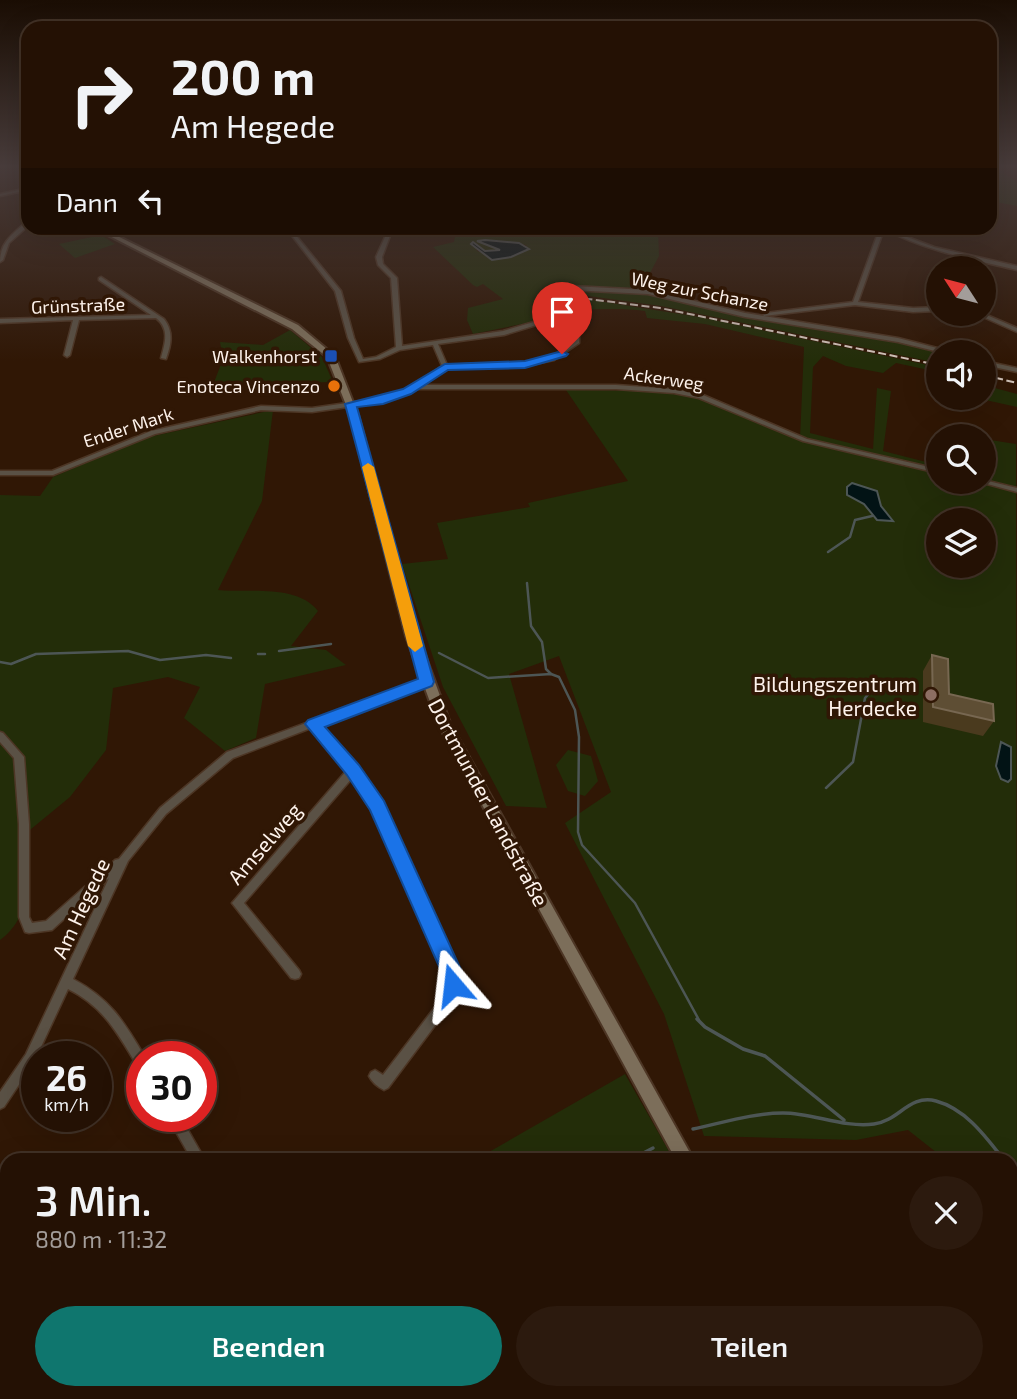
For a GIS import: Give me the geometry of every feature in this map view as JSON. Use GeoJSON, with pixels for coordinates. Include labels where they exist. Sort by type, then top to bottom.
{"type":"FeatureCollection","features":[{"type":"Feature","properties":{"kind":"main road","name":"Dortmunder Landstraße"},"geometry":{"type":"LineString","coordinates":[[111,235],[315,340],[331,356],[351,404],[426,682],[464,764],[681,1153]]}},
{"type":"Feature","properties":{"kind":"street"},"geometry":{"type":"LineString","coordinates":[[0,260],[7,242],[20,230]]}},
{"type":"Feature","properties":{"kind":"street"},"geometry":{"type":"LineString","coordinates":[[294,235],[338,291],[351,338],[362,361],[378,358],[399,348],[504,333],[571,313],[577,330],[576,343],[552,359],[525,364],[445,367],[416,387]]}},
{"type":"Feature","properties":{"kind":"street"},"geometry":{"type":"LineString","coordinates":[[388,235],[379,257],[380,264],[394,278],[399,348]]}},
{"type":"Feature","properties":{"kind":"street"},"geometry":{"type":"LineString","coordinates":[[855,303],[880,235]]}},
{"type":"Feature","properties":{"kind":"street"},"geometry":{"type":"LineString","coordinates":[[898,235],[944,251],[1017,268]]}},
{"type":"Feature","properties":{"kind":"street","name":"Grünstraße"},"geometry":{"type":"LineString","coordinates":[[101,279],[167,324],[164,358]]}},
{"type":"Feature","properties":{"kind":"street","name":"Weg zur Schanze"},"geometry":{"type":"LineString","coordinates":[[571,313],[562,302],[561,295],[566,289],[648,292],[761,317],[926,347]]}},
{"type":"Feature","properties":{"kind":"street"},"geometry":{"type":"LineString","coordinates":[[761,317],[855,303],[926,309]]}},
{"type":"Feature","properties":{"kind":"street","name":"Grünstraße"},"geometry":{"type":"LineString","coordinates":[[0,321],[157,316]]}},
{"type":"Feature","properties":{"kind":"street"},"geometry":{"type":"LineString","coordinates":[[67,355],[76,319]]}},
{"type":"Feature","properties":{"kind":"street"},"geometry":{"type":"LineString","coordinates":[[996,321],[1017,330]]}},
{"type":"Feature","properties":{"kind":"street"},"geometry":{"type":"LineString","coordinates":[[435,344],[445,367]]}},
{"type":"Feature","properties":{"kind":"street"},"geometry":{"type":"LineString","coordinates":[[996,366],[1017,370]]}},
{"type":"Feature","properties":{"kind":"street","name":"Ender Mark"},"geometry":{"type":"LineString","coordinates":[[0,473],[54,473],[153,432],[261,408],[312,410],[383,400],[416,387]]}},
{"type":"Feature","properties":{"kind":"street","name":"Ackerweg"},"geometry":{"type":"LineString","coordinates":[[416,387],[616,387],[674,391],[701,396],[805,440],[926,468]]}},
{"type":"Feature","properties":{"kind":"street"},"geometry":{"type":"LineString","coordinates":[[996,485],[1017,490]]}},
{"type":"Feature","properties":{"kind":"street","name":"Am Hegede"},"geometry":{"type":"LineString","coordinates":[[0,1103],[30,1058],[124,858],[163,811],[216,763],[252,745],[426,682]]}},
{"type":"Feature","properties":{"kind":"street"},"geometry":{"type":"LineString","coordinates":[[313,724],[353,770],[377,806],[452,972],[450,996],[384,1084],[374,1076]]}},
{"type":"Feature","properties":{"kind":"street"},"geometry":{"type":"LineString","coordinates":[[0,736],[19,757],[24,824],[24,917],[29,928],[48,926],[124,858]]}},
{"type":"Feature","properties":{"kind":"street","name":"Amselweg"},"geometry":{"type":"LineString","coordinates":[[295,974],[237,904],[353,770]]}},
{"type":"Feature","properties":{"kind":"street"},"geometry":{"type":"LineString","coordinates":[[67,982],[94,995],[110,1011],[128,1041]]}},
{"type":"Feature","properties":{"kind":"street"},"geometry":{"type":"LineString","coordinates":[[182,1132],[195,1153]]}},
{"type":"Feature","properties":{"kind":"green space"},"geometry":{"type":"Polygon","coordinates":[[[101,235],[115,244],[75,258],[59,244],[101,235]]]}},
{"type":"Feature","properties":{"kind":"green space"},"geometry":{"type":"Polygon","coordinates":[[[658,235],[659,256],[642,288],[566,287],[559,293],[561,313],[541,320],[473,334],[467,320],[468,308],[503,299],[483,284],[477,287],[473,285],[433,247],[454,242],[455,237],[658,235]],[[485,240],[477,241],[500,250],[485,251],[475,246],[477,251],[493,256],[503,258],[513,255],[527,245],[485,240]]]}},
{"type":"Feature","properties":{"kind":"green space"},"geometry":{"type":"Polygon","coordinates":[[[609,288],[742,316],[926,349],[926,361],[661,306],[574,294],[573,297],[699,317],[926,364],[926,369],[896,363],[883,373],[846,366],[823,356],[813,367],[810,433],[873,449],[877,388],[891,391],[883,451],[926,462],[926,494],[996,494],[996,441],[1016,444],[1017,1153],[937,1153],[908,1130],[856,1140],[704,1136],[664,1014],[565,823],[611,792],[559,656],[509,674],[547,808],[506,806],[443,687],[402,564],[448,559],[437,523],[530,507],[528,503],[628,481],[566,390],[650,391],[695,397],[800,439],[804,347],[705,324],[647,318],[645,311],[576,310],[564,299],[567,290],[609,288]]]}},
{"type":"Feature","properties":{"kind":"green space"},"geometry":{"type":"Polygon","coordinates":[[[290,330],[322,357],[333,382],[213,385],[223,359],[220,342],[263,345],[290,330]]]}},
{"type":"Feature","properties":{"kind":"green space"},"geometry":{"type":"Polygon","coordinates":[[[996,388],[1017,394],[1017,407],[996,402],[996,388]]]}},
{"type":"Feature","properties":{"kind":"green space"},"geometry":{"type":"Polygon","coordinates":[[[273,410],[262,501],[218,590],[285,593],[309,602],[318,611],[291,646],[326,650],[346,665],[265,684],[256,738],[225,751],[184,718],[200,687],[168,677],[113,688],[106,750],[70,797],[25,834],[26,892],[23,906],[11,930],[0,940],[0,495],[40,496],[53,477],[144,438],[273,410]]]}},
{"type":"Feature","properties":{"kind":"green space"},"geometry":{"type":"Polygon","coordinates":[[[568,750],[591,756],[598,781],[585,796],[568,791],[556,765],[568,750]]]}},
{"type":"Feature","properties":{"kind":"green space"},"geometry":{"type":"Polygon","coordinates":[[[625,1074],[670,1153],[487,1153],[625,1074]]]}},
{"type":"Feature","properties":{"kind":"shaded area"},"geometry":{"type":"Polygon","coordinates":[[[477,241],[519,243],[529,249],[511,257],[492,260],[471,244],[473,242],[485,251],[500,250],[477,241]]]}},
{"type":"Feature","properties":{"kind":"shaded area"},"geometry":{"type":"Polygon","coordinates":[[[852,483],[877,491],[881,506],[893,521],[877,520],[864,504],[847,495],[847,487],[852,483]]]}},
{"type":"Feature","properties":{"kind":"shaded area"},"geometry":{"type":"Polygon","coordinates":[[[1001,742],[1011,747],[1011,779],[1008,782],[1001,779],[996,766],[1001,742]]]}},
{"type":"Feature","properties":{"kind":"building"},"geometry":{"type":"Polygon","coordinates":[[[932,655],[948,659],[949,694],[993,704],[994,721],[933,707],[932,655]]]}},
{"type":"Feature","properties":{"kind":"waterway"},"geometry":{"type":"LineString","coordinates":[[828,552],[850,537],[855,520],[872,516]]}},
{"type":"Feature","properties":{"kind":"waterway"},"geometry":{"type":"LineString","coordinates":[[527,583],[531,626],[542,642],[546,669],[551,674]]}},
{"type":"Feature","properties":{"kind":"waterway"},"geometry":{"type":"LineString","coordinates":[[279,651],[331,644]]}},
{"type":"Feature","properties":{"kind":"waterway"},"geometry":{"type":"LineString","coordinates":[[0,662],[11,664],[36,654],[128,651],[160,660],[206,655],[231,658]]}},
{"type":"Feature","properties":{"kind":"waterway"},"geometry":{"type":"LineString","coordinates":[[439,653],[488,678],[551,674]]}},
{"type":"Feature","properties":{"kind":"waterway"},"geometry":{"type":"LineString","coordinates":[[258,654],[265,654]]}},
{"type":"Feature","properties":{"kind":"waterway"},"geometry":{"type":"LineString","coordinates":[[551,674],[559,677],[575,710],[579,737],[578,832],[582,845],[635,903],[699,1020]]}},
{"type":"Feature","properties":{"kind":"waterway"},"geometry":{"type":"LineString","coordinates":[[826,788],[853,762],[865,698],[876,685]]}},
{"type":"Feature","properties":{"kind":"waterway"},"geometry":{"type":"LineString","coordinates":[[697,1019],[705,1027],[743,1049],[765,1056],[844,1120]]}},
{"type":"Feature","properties":{"kind":"waterway"},"geometry":{"type":"LineString","coordinates":[[693,1129],[772,1113],[806,1115],[851,1124],[874,1124],[883,1122],[911,1104],[927,1100],[957,1110],[998,1153]]}},
{"type":"Feature","properties":{"kind":"waterway"},"geometry":{"type":"LineString","coordinates":[[643,1153],[653,1148]]}},
{"type":"Feature","properties":{"kind":"railway"},"geometry":{"type":"LineString","coordinates":[[573,297],[660,308],[926,363]]}},
{"type":"Feature","properties":{"kind":"railway"},"geometry":{"type":"LineString","coordinates":[[996,378],[1017,383]]}},
{"type":"Feature","properties":{"kind":"slow traffic"},"geometry":{"type":"LineString","coordinates":[[368,467],[415,646]]}},
{"type":"Feature","properties":{"kind":"place","name":"Walkenhorst"},"geometry":{"type":"Point","coordinates":[331,356]}},
{"type":"Feature","properties":{"kind":"place","name":"Enoteca Vincenzo"},"geometry":{"type":"Point","coordinates":[334,386]}},
{"type":"Feature","properties":{"kind":"place","name":"Bildungszentrum Herdecke"},"geometry":{"type":"Point","coordinates":[931,695]}},
{"type":"Feature","properties":{"kind":"route"},"geometry":{"type":"LineString","coordinates":[[453,985],[452,972],[377,806],[353,770],[313,724],[426,682],[351,404],[383,400],[407,391],[445,367],[525,364],[552,359],[562,354]]}}]}
